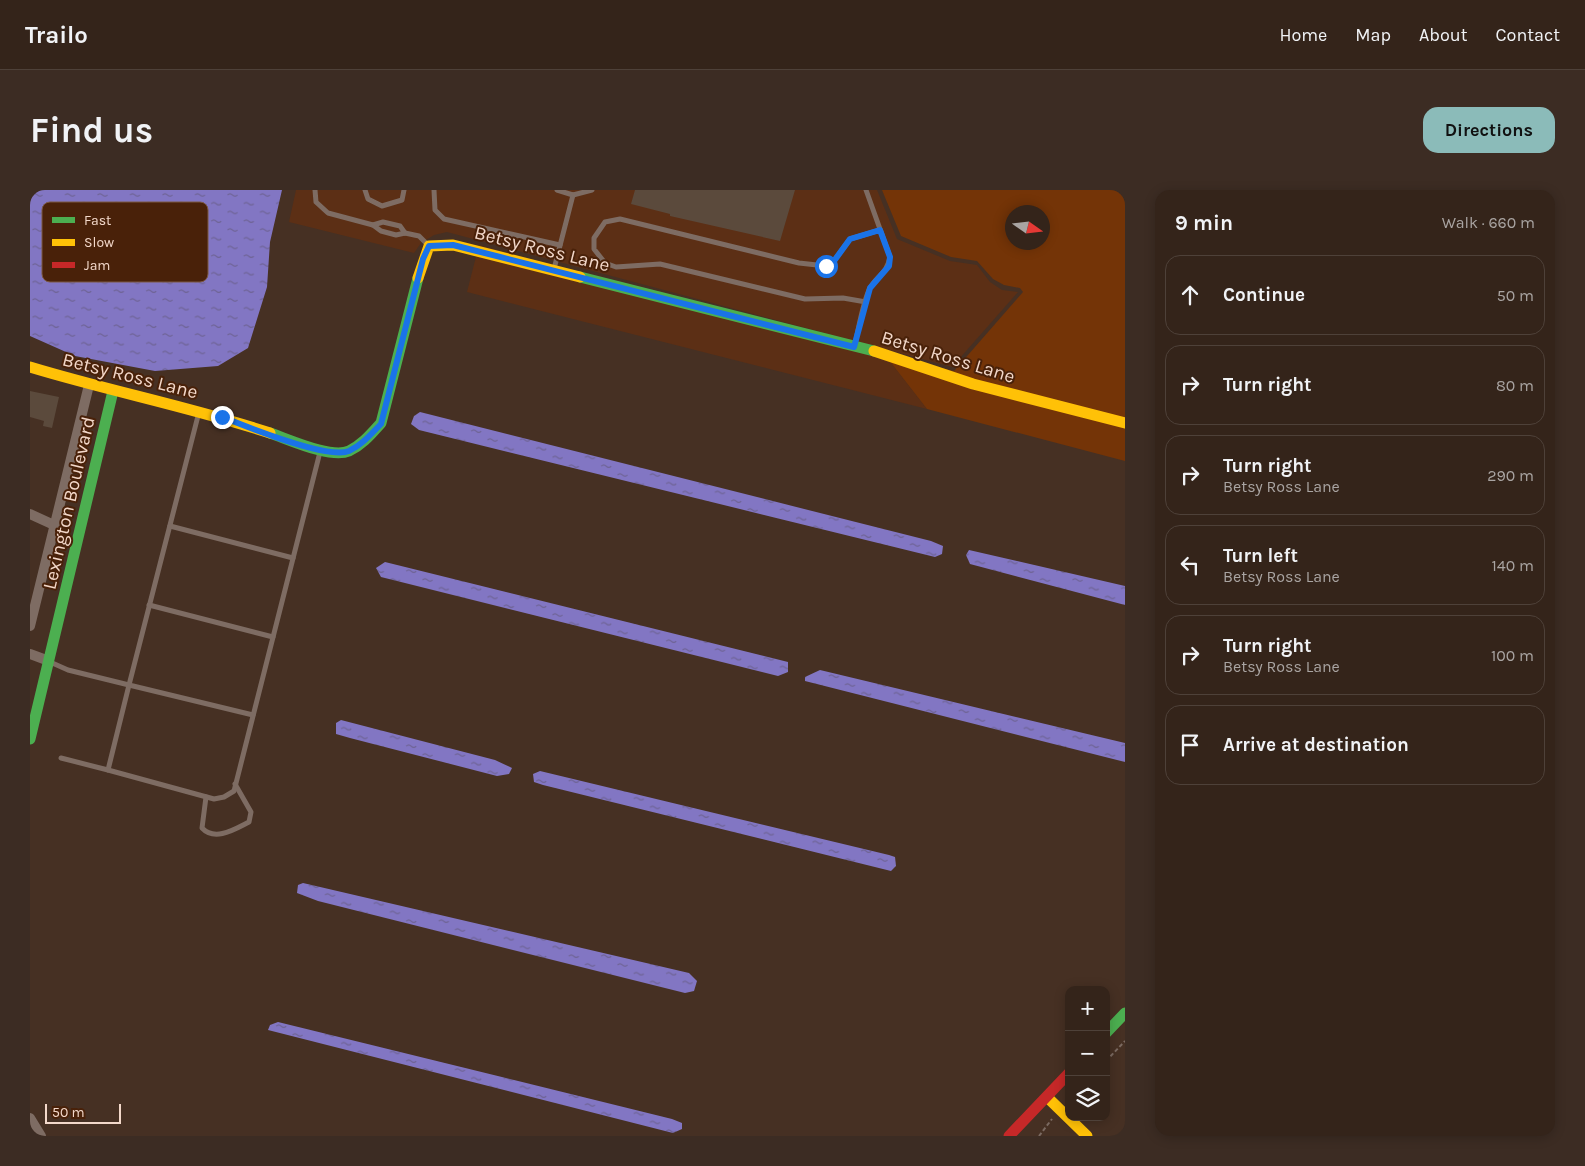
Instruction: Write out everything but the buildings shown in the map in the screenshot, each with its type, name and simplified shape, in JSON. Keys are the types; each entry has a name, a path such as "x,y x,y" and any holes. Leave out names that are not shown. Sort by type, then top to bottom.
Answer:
{"street":[{"name":"Betsy Ross Lane","path":"30,367 89,385 199,412 320,450 347,452 365,441 381,424 423,259 429,246 453,245 884,354 923,370 1125,423"},
{"name":"Lexington Boulevard","path":"30,626 89,385"},
{"name":"Lexington Boulevard","path":"30,739 113,391"},
{"path":"30,514 54,525"},
{"path":"30,654 49,662"},
{"path":"1108,1031 1125,1013"},
{"path":"1009,1136 1066,1076"},
{"path":"1046,1097 1087,1136"},
{"path":"30,1118 41,1136"}],"lane":[{"path":"315,190 316,202 328,213 373,225 381,231 396,235 405,233 419,236 429,246"},
{"path":"365,190 368,199 382,206 402,200 404,190"},
{"path":"434,190 435,210 444,219 560,245"},
{"path":"557,190 573,195 592,190"},
{"path":"854,347 870,288 889,266 890,257 866,190"},
{"path":"554,270 573,195"},
{"path":"866,302 844,298 805,299 660,264 616,267 605,263 598,257 594,249 594,238 605,222 620,219 800,262 826,266 834,261 850,239 880,230"},
{"path":"373,225 383,222 392,224 400,226 405,233"},
{"path":"108,770 199,412"},
{"path":"61,758 214,799 224,797 234,791 320,450"},
{"path":"170,526 293,558"},
{"path":"149,605 273,637"},
{"path":"49,662 68,670 253,715"},
{"path":"206,797 202,828 207,834 215,836 235,829 249,822 251,812 235,784"}],"path":[{"path":"1110,1057 1125,1041"}],"shaded area":[{"path":"296,190 877,190 897,239 950,261 977,265 990,282 1002,290 1018,292 952,367 447,232 434,235 421,243 414,253 289,222"},
{"path":"882,190 1125,190 1125,461 927,409 885,355 954,371 1023,292 1020,288 1004,285 993,279 977,261 951,257 901,236"},
{"path":"479,245 885,355 927,409 467,292"}],"water":[{"path":"30,190 282,190 270,242 267,287 248,348 218,366 155,371 75,356 30,336"},
{"path":"420,412 931,541 943,546 942,554 935,557 419,430 411,424 414,416"},
{"path":"969,550 1125,586 1125,605 970,564 966,555"},
{"path":"385,562 788,662 788,672 778,676 381,577 376,568"},
{"path":"820,670 1125,743 1125,762 805,681 805,677"},
{"path":"341,720 495,760 512,768 509,774 497,776 350,738 336,734 336,723"},
{"path":"540,771 889,855 895,857 896,866 891,871 543,785 534,782 533,774"},
{"path":"303,883 689,973 697,981 694,991 685,993 318,901 297,893 298,885"},
{"path":"278,1022 672,1119 682,1123 682,1129 673,1133 268,1030 270,1025"}],"traffic: fast":[{"path":"580,277 874,351"},
{"path":"270,433 321,450 341,453 354,449 370,435 381,423 418,278"},
{"path":"30,739 113,391"},
{"path":"1108,1031 1125,1013"}],"traffic: slow":[{"path":"418,278 429,246 453,245 580,277"},
{"path":"874,351 973,384 1125,423"},
{"path":"30,367 270,433"},
{"path":"1047,1097 1087,1136"}],"traffic: jam":[{"path":"1009,1136 1066,1076"}],"route":[{"path":"222,417 276,437 327,452 347,452 365,441 381,424 423,259 429,246 453,245 854,347 870,288 883,276 889,266 890,257 887,245 880,230 858,235 850,239 834,261 826,266"}]}
